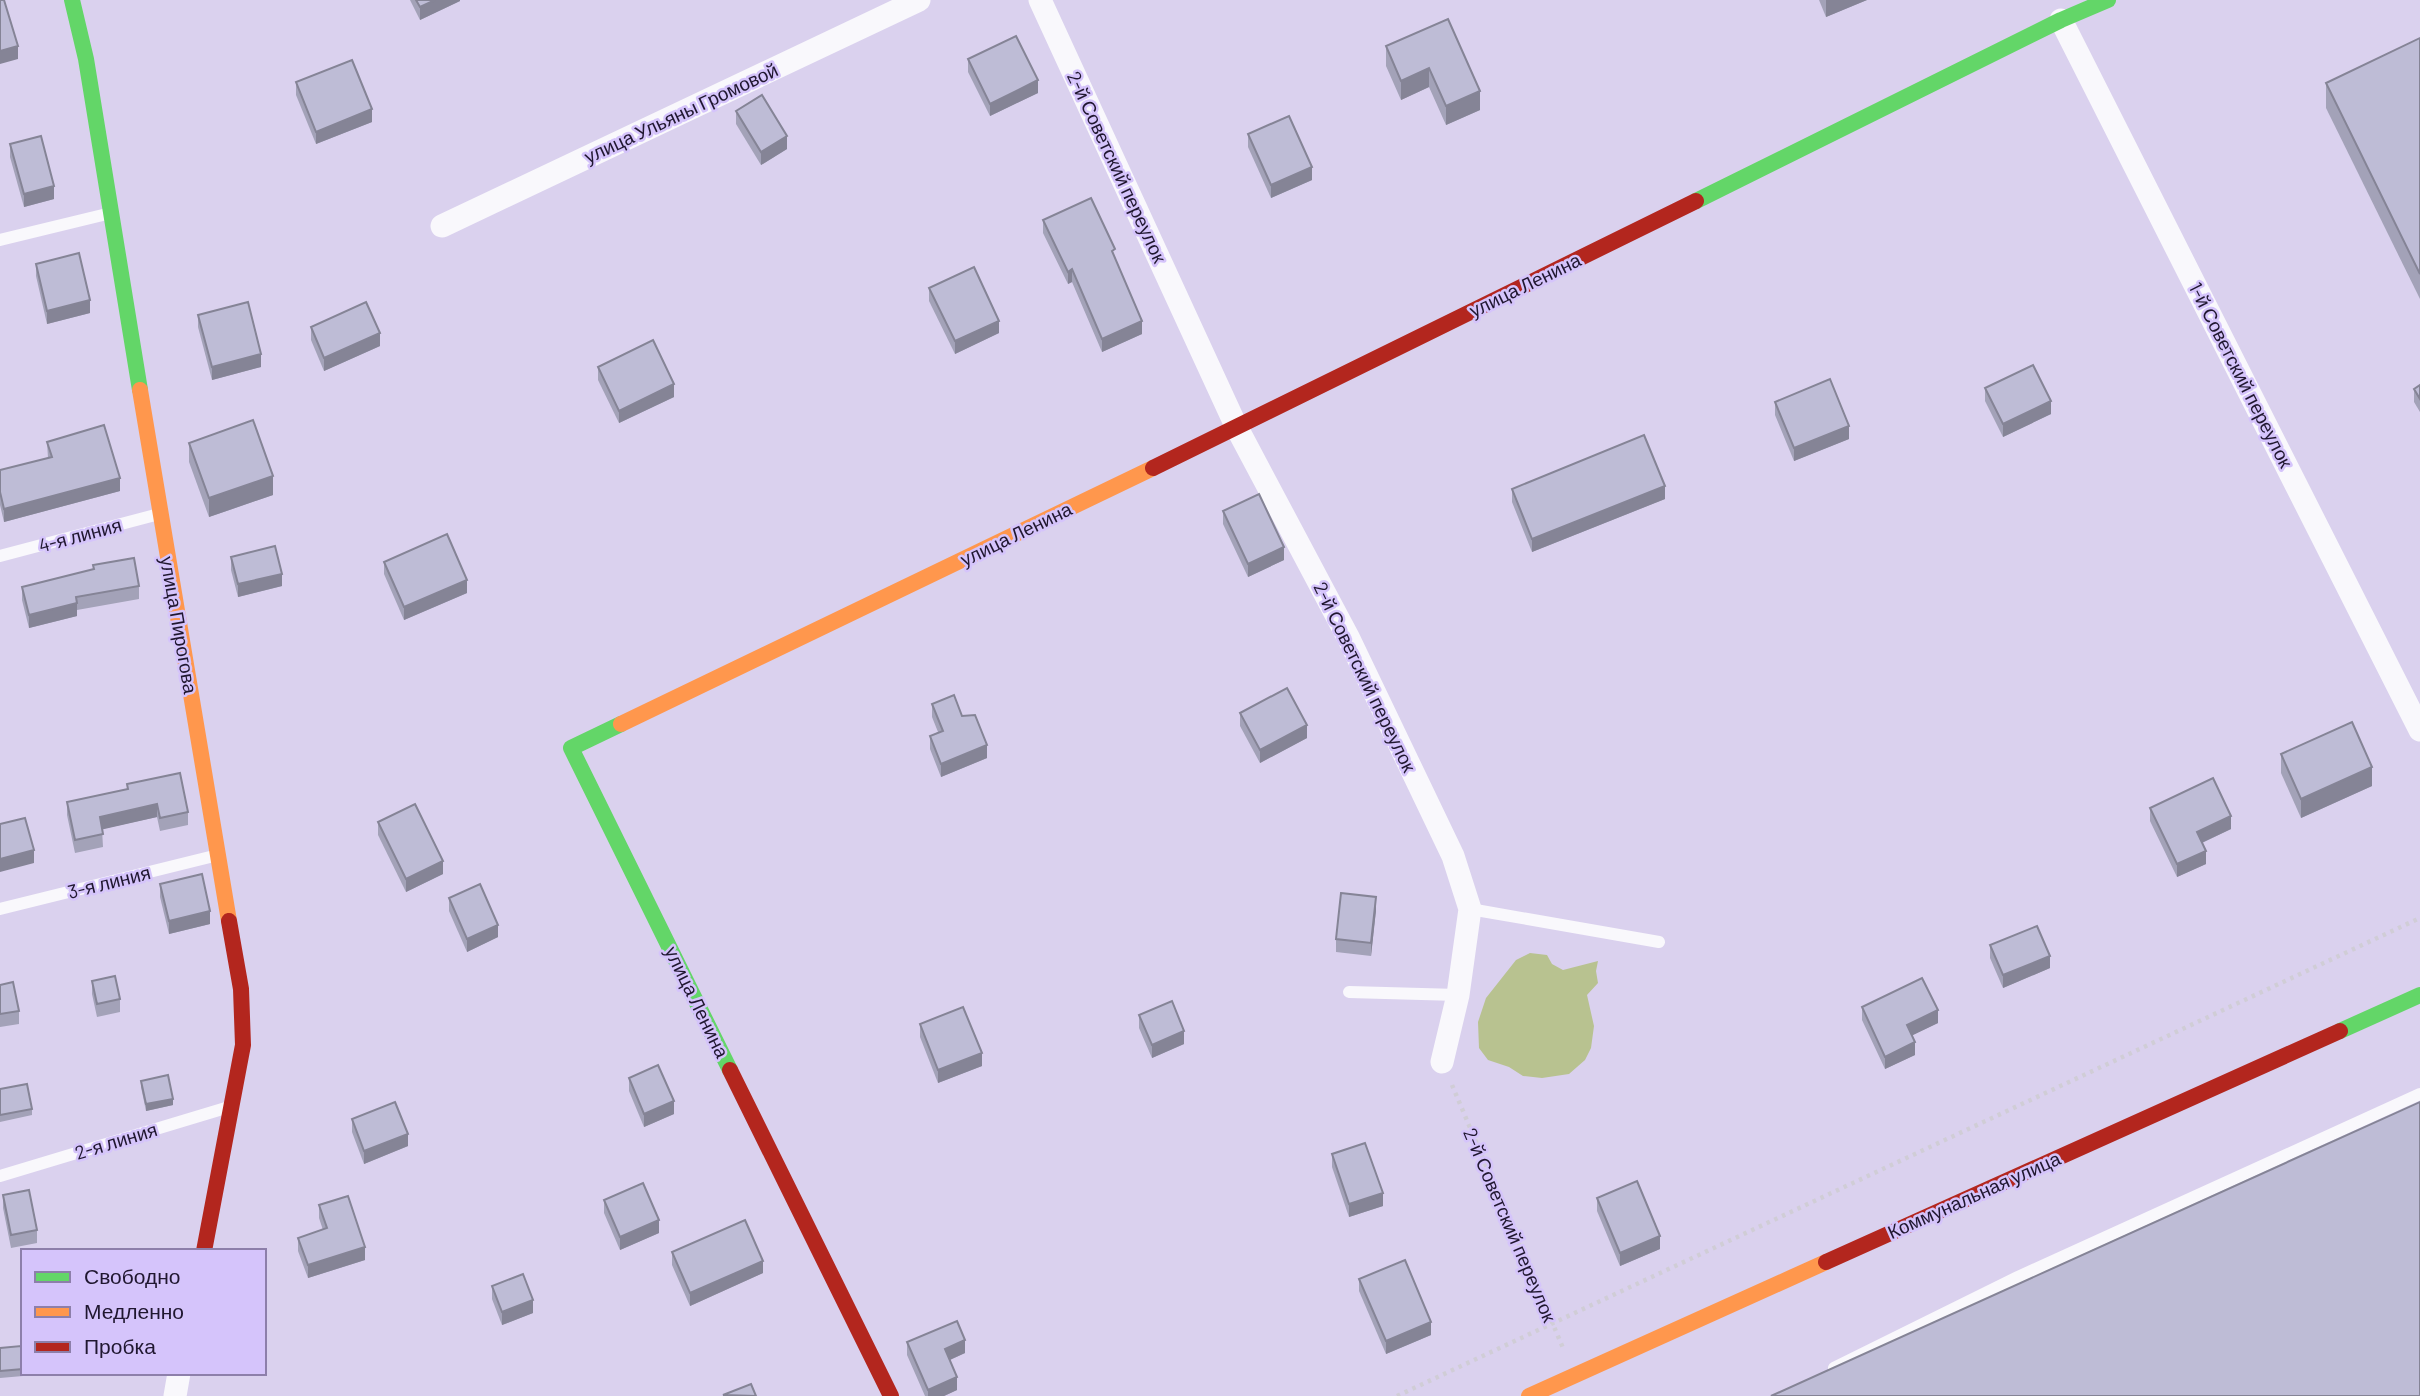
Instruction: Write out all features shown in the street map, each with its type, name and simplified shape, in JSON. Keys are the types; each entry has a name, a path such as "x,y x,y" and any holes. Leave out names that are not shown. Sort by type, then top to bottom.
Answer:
{"street":[{"name":"улица Пирогова","path":"72,0 86,59 241,989 243,1045 204,1249"},
{"name":"улица Ульяны Громовой","path":"442,226 919,0"},
{"name":"2-й Советский переулок","path":"1040,0 1237,428 1349,639 1453,856 1470,909 1458,995 1442,1062"},
{"name":"улица Ленина","path":"891,1396 571,748 1237,428 2062,20 2108,0"},
{"name":"1-й Советский переулок","path":"2062,20 2420,730"},
{"name":"Коммунальная улица","path":"1529,1396 2420,995"},
{"path":"175,1396 179,1375"}],"lane":[{"path":"0,240 111,213"},
{"name":"4-я линия","path":"0,556 160,513"},
{"name":"3-я линия","path":"0,909 219,855"},
{"path":"1470,909 1659,942"},
{"path":"1349,992 1458,995"},
{"path":"1826,1372 2018,1277 2420,1094"},
{"name":"2-я линия","path":"0,1176 232,1106"}],"path":[{"path":"1397,1396 2420,918"},
{"name":"2-й Советский переулок","path":"1442,1062 1552,1325 1576,1374"}],"shaded area":[{"path":"1530,953 1547,955 1552,964 1563,970 1598,961 1598,983 1587,995 1594,1026 1591,1048 1585,1060 1569,1074 1542,1078 1523,1076 1509,1067 1488,1060 1479,1048 1478,1022 1486,998 1516,960"}],"building":[{"path":"0,0 4,0 18,46 0,51"},
{"path":"416,0 435,0 420,7"},
{"path":"1448,19 1480,91 1446,106 1429,68 1401,81 1386,46"},
{"path":"1016,36 1038,80 990,104 968,59"},
{"path":"2420,38 2420,274 2326,83"},
{"path":"352,60 372,109 316,132 296,82"},
{"path":"762,95 787,136 761,152 736,111"},
{"path":"1289,116 1312,167 1271,185 1248,134"},
{"path":"41,136 54,186 24,194 10,144"},
{"path":"1091,198 1115,249 1112,251 1142,321 1102,339 1072,269 1068,272 1043,220"},
{"path":"79,253 90,300 47,311 36,264"},
{"path":"974,267 999,321 955,341 929,288"},
{"path":"248,302 261,354 212,367 198,315"},
{"path":"366,302 380,333 324,358 311,327"},
{"path":"653,340 674,384 619,411 598,367"},
{"path":"2033,365 2051,401 2003,424 1985,388"},
{"path":"1830,379 1849,426 1794,448 1775,402"},
{"path":"2420,385 2420,399 2414,389"},
{"path":"253,420 273,476 209,498 189,443"},
{"path":"104,425 120,478 4,509 0,492 0,470 52,457 47,442"},
{"path":"1644,435 1665,486 1532,539 1512,489"},
{"path":"1259,494 1284,547 1248,564 1223,511"},
{"path":"447,534 467,580 404,607 384,562"},
{"path":"275,546 282,574 238,584 231,557"},
{"path":"134,558 139,586 76,597 77,603 29,615 22,587 94,569 93,565"},
{"path":"1287,688 1307,725 1260,750 1240,713"},
{"path":"954,695 962,716 975,715 987,745 941,764 930,736 943,731 932,704"},
{"path":"2352,722 2372,767 2301,799 2281,754"},
{"path":"180,773 188,812 160,818 157,804 100,817 103,834 75,840 67,802 128,789 127,784"},
{"path":"2213,778 2231,816 2197,832 2206,851 2177,864 2150,808"},
{"path":"415,804 443,861 406,879 378,822"},
{"path":"25,818 34,850 0,859 0,824"},
{"path":"202,874 210,911 169,921 160,884"},
{"path":"480,884 498,925 467,939 449,898"},
{"path":"1341,893 1376,897 1371,943 1336,939"},
{"path":"2037,926 2050,956 2003,975 1990,945"},
{"path":"115,976 120,999 97,1004 92,981"},
{"path":"1922,978 1938,1010 1907,1025 1915,1042 1885,1057 1862,1007"},
{"path":"13,982 19,1011 0,1014 0,985"},
{"path":"1172,1001 1184,1031 1152,1045 1139,1015"},
{"path":"963,1007 982,1053 938,1070 920,1024"},
{"path":"658,1065 674,1101 644,1114 629,1078"},
{"path":"168,1075 173,1099 146,1104 141,1081"},
{"path":"27,1084 32,1109 0,1115 0,1089"},
{"path":"395,1102 408,1134 364,1151 352,1119"},
{"path":"2420,1102 2420,1396 1771,1396"},
{"path":"1365,1143 1383,1193 1349,1204 1332,1154"},
{"path":"1637,1181 1660,1236 1620,1253 1597,1198"},
{"path":"643,1183 659,1220 620,1237 604,1200"},
{"path":"29,1190 37,1230 11,1235 3,1195"},
{"path":"348,1196 365,1247 308,1265 298,1238 327,1228 319,1205"},
{"path":"745,1220 763,1261 690,1293 672,1252"},
{"path":"1405,1260 1431,1322 1386,1341 1359,1279"},
{"path":"523,1274 533,1300 502,1312 492,1286"},
{"path":"957,1321 965,1340 945,1349 957,1377 928,1390 907,1342"},
{"path":"21,1346 21,1369 0,1371 0,1348"},
{"path":"751,1384 756,1396 723,1395"}],"traffic: fast":[{"path":"72,0 86,59 140,390"},
{"path":"1696,201 2061,20 2108,0"},
{"path":"621,724 571,748 730,1070"},
{"path":"2340,1031 2420,995"}],"traffic: slow":[{"path":"140,390 229,921"},
{"path":"621,724 1153,468"},
{"path":"1529,1396 1826,1262"}],"traffic: jam":[{"path":"1153,468 1696,201"},
{"path":"204,1249 243,1045 241,989 229,921"},
{"path":"1826,1262 2340,1031"},
{"path":"730,1070 891,1396"}]}
